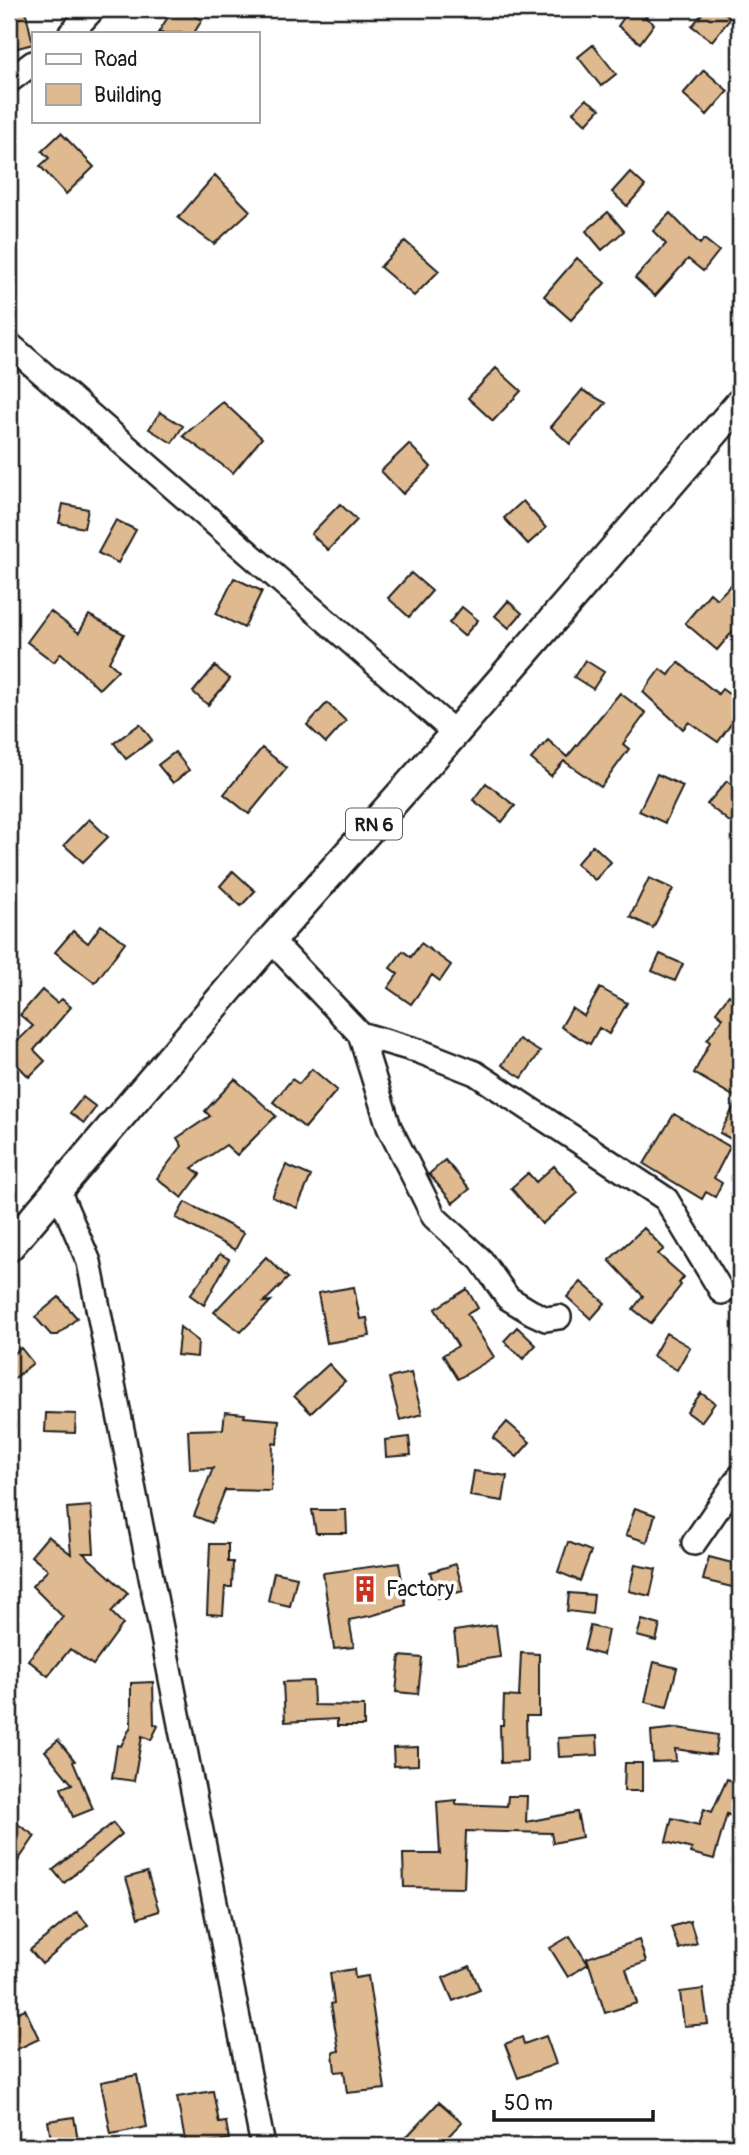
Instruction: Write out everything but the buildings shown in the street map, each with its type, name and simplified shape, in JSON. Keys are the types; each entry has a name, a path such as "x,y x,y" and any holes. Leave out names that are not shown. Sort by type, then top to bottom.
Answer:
{"main road":[{"name":"RN 6","path":"9,1247 271,940 455,733 740,402"}],"street":[{"path":"72,32 93,9"},
{"path":"9,82 32,64"},
{"path":"9,344 455,733"},
{"path":"271,940 360,1034 389,1127 433,1217 481,1260 508,1298 546,1319 559,1317"},
{"path":"360,1034 419,1051 475,1073 666,1199 722,1292"},
{"path":"58,1190 89,1262 263,2146"},
{"path":"694,1544 740,1476"}],"place":[{"name":"Factory","path":"365,1589"}]}
